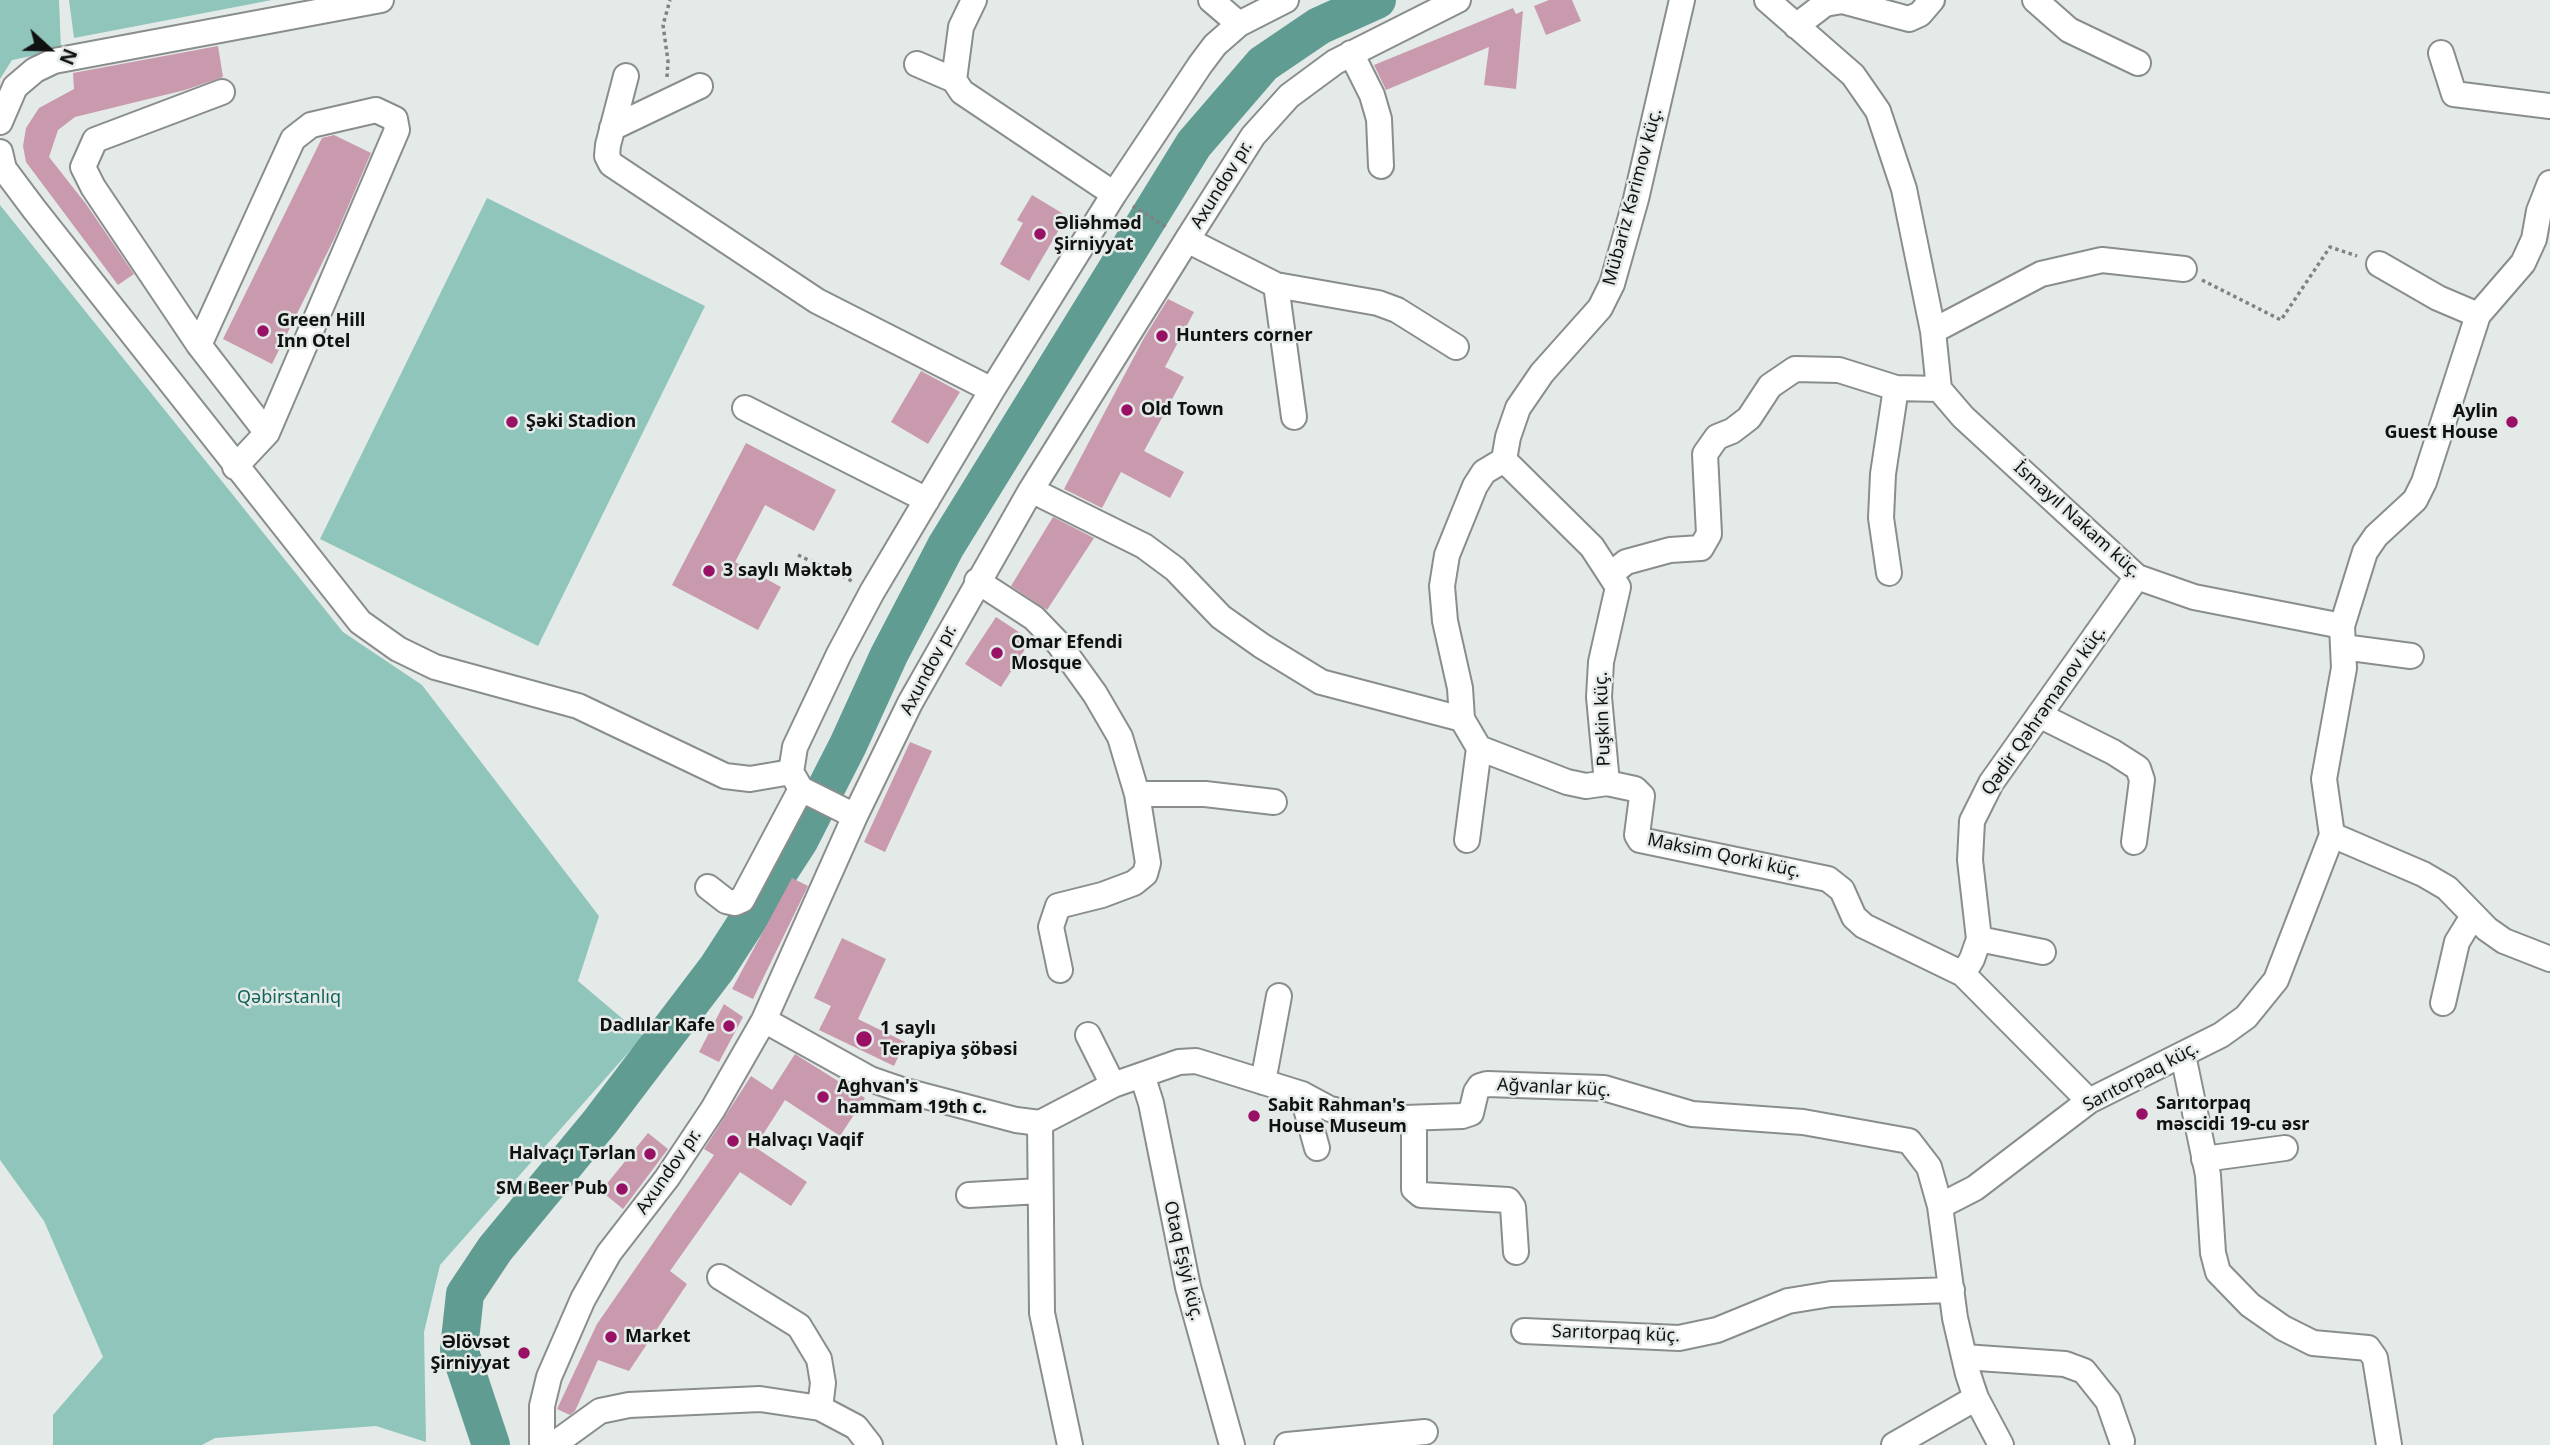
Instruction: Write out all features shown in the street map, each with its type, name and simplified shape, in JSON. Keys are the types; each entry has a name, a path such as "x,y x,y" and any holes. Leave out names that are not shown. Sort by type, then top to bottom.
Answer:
{"street":[{"path":"0,122 15,86 35,70 54,61 381,0"},
{"path":"954,80 961,27 974,0"},
{"path":"1211,0 1239,24"},
{"path":"708,887 726,901 742,901 796,780 795,747 872,592 992,390 1121,198 1200,65 1215,45 1239,24 1286,0"},
{"name":"Axundov pr.","path":"542,1445 542,1406 549,1377 583,1299 609,1253 667,1178 713,1110 764,1020 846,811 910,703 977,581 1180,236 1253,136 1311,77 1351,53 1458,0"},
{"name":"Mübariz Kərimov küç.","path":"1504,460 1507,437 1518,408 1542,373 1600,308 1612,284 1636,199 1682,0"},
{"path":"1611,574 1626,562 1670,550 1701,548 1709,534 1705,454 1717,437 1749,418 1770,386 1795,369 1839,370 1896,388 1939,389 1933,331 1904,189 1878,111 1853,75 1767,0"},
{"path":"1796,26 1825,4 1842,1 1909,19 1920,14 1932,0"},
{"path":"2035,0 2069,30 2138,63"},
{"path":"1351,53 1373,95 1380,119 1381,166"},
{"path":"2441,54 2454,94 2550,106"},
{"path":"917,64 954,80 962,92 1121,198"},
{"path":"626,76 607,156 611,164 817,301 992,390"},
{"path":"612,128 700,86"},
{"path":"222,92 95,140 83,167 93,187 199,345 267,433"},
{"path":"199,345 293,139 311,125 376,110 395,119 397,130 267,433 235,467"},
{"path":"0,152 4,169 11,179 235,467 360,622 398,649 435,667 579,706 724,776 796,780 846,811"},
{"path":"2550,183 2539,212 2534,239 2523,263 2477,315 2424,482 2415,500 2376,537 2365,552 2343,636 2344,668 2340,703 2327,749 2324,779 2332,835 2423,874 2447,888 2504,941 2550,959"},
{"path":"1180,236 1276,285 1378,303 1397,310 1456,347"},
{"path":"1933,331 2041,274 2102,260 2184,269"},
{"path":"2379,264 2438,298 2477,315"},
{"path":"1276,285 1294,417"},
{"path":"1889,573 1881,518 1896,388"},
{"name":"İsmayıl Nakam küç.","path":"1939,389 1962,417 2137,577 2194,597 2411,656"},
{"path":"745,408 927,500"},
{"path":"1467,840 1479,748 1462,719 1460,688 1445,621 1442,586 1447,555 1475,486 1484,472 1504,460"},
{"name":"Puşkin küç.","path":"1504,460 1592,547 1618,587 1601,662 1599,697 1606,783"},
{"path":"1031,490 1144,546 1175,569 1221,617 1321,682 1462,719"},
{"name":"Qədir Qəhrəmanov küç.","path":"1979,939 1970,860 1972,821 1991,783 2137,577"},
{"path":"977,581 1034,618 1059,644 1095,694 1120,737 1137,794 1149,863 1145,874 1134,883 1102,895 1058,906 1051,927 1060,970"},
{"path":"2039,715 2113,752 2138,768 2142,780 2134,842"},
{"name":"Maksim Qorki küç.","path":"1479,748 1567,782 1586,786 1606,783 1635,789 1642,796 1637,835 1640,840 1828,878 1842,890 1854,917 1864,926 1963,974 2089,1101"},
{"path":"1137,794 1205,794 1274,802"},
{"name":"Sarıtorpaq küç.","path":"1940,1206 1975,1188 2089,1101 2183,1055 2246,1017 2276,980 2332,835"},
{"path":"2443,1003 2457,942 2473,915"},
{"path":"1963,974 1979,939 2043,952"},
{"path":"1263,1082 1279,996"},
{"path":"764,1020 870,1079 1016,1120 1040,1123 1042,1313 1070,1445"},
{"path":"1088,1035 1113,1085"},
{"path":"2183,1055 2204,1159 2213,1253 2218,1272 2250,1305 2283,1328 2314,1343 2368,1348 2375,1358 2389,1445"},
{"name":"Ağvanlar küç.","path":"1040,1123 1113,1085 1179,1062 1196,1061 1302,1094 1330,1109 1354,1115 1414,1118 1471,1113 1476,1092 1480,1086 1487,1084 1578,1087 1629,1094 1692,1114 1804,1122 1894,1136 1909,1141 1920,1151 1930,1167 1940,1206"},
{"name":"Otaq Eşiyi küç.","path":"1142,1075 1151,1103 1188,1287 1224,1443"},
{"path":"1302,1094 1317,1147"},
{"path":"1414,1118 1414,1189 1421,1195 1508,1200 1513,1207 1516,1252"},
{"path":"2204,1159 2285,1148"},
{"path":"969,1195 1040,1191"},
{"path":"1940,1206 1964,1357 1976,1398 2001,1445"},
{"path":"720,1277 799,1326 818,1359 823,1383 820,1408"},
{"name":"Sarıtorpaq küç.","path":"1524,1331 1679,1338 1717,1329 1788,1301 1831,1294 1952,1290"},
{"path":"1964,1357 2065,1364 2084,1371 2108,1401 2122,1441"},
{"path":"1894,1445 1976,1398"},
{"path":"553,1445 600,1410 629,1405 760,1399 820,1408 856,1427 870,1445"},
{"path":"1287,1445 1425,1432"}],"path":[{"path":"664,103 668,61 663,25 670,0"},
{"path":"1121,198 1180,236"},
{"path":"2184,269 2281,320 2330,247 2379,264"},
{"path":"798,555 872,592"}],"green space":[{"path":"0,0 59,0 61,50 12,60 0,79"},
{"path":"69,0 272,0 74,38"},
{"name":"Şəki Stadion","path":"487,198 705,306 538,646 320,539"},
{"name":"Qəbirstanlıq","path":"0,205 343,632 422,685 599,916 578,981 643,1036 440,1265 424,1332 426,1442 376,1426 215,1438 202,1445 53,1445 53,1415 103,1357 44,1221 0,1160"}],"building":[{"path":"1549,0 1572,0 1581,21 1546,35 1534,6"},
{"path":"1513,8 1516,14 1523,11 1516,89 1484,85 1489,47 1386,90 1374,65"},
{"path":"218,46 223,77 185,90 75,117 58,130 49,157 86,204 134,274 118,285 26,162 23,146 26,128 39,108 74,89 73,73"},
{"path":"334,135 371,153 335,237 272,364 223,339 322,138"},
{"path":"1032,195 1067,216 1029,281 1000,264 1023,223 1017,220"},
{"path":"1168,299 1194,312 1165,367 1184,377 1144,451 1184,472 1170,498 1121,472 1102,508 1064,489 1144,338"},
{"path":"921,371 960,392 928,444 891,422"},
{"path":"746,443 836,490 814,531 765,505 735,562 781,587 758,630 672,585"},
{"path":"1053,517 1094,538 1047,610 1011,586"},
{"path":"996,617 1031,640 1001,687 965,664"},
{"path":"910,742 932,751 885,852 864,842"},
{"path":"792,878 808,886 753,999 732,989"},
{"path":"842,938 886,959 858,1019 905,1042 894,1066 819,1030 831,1006 814,998"},
{"path":"724,1004 743,1017 719,1062 699,1052"},
{"path":"795,1054 865,1098 840,1136 785,1100 755,1147 807,1182 791,1206 740,1172 670,1271 687,1284 629,1371 598,1360 575,1411 570,1415 557,1409 597,1324 714,1155 704,1149 751,1076 772,1090"},
{"path":"648,1133 668,1149 623,1209 601,1191"}],"waterway":[{"path":"491,1445 459,1349 465,1294 495,1249 600,1122 717,968 799,841 848,745 889,655 946,546 1194,144 1263,64 1319,26 1377,0"}],"place":[{"name":"Əliəhməd Şirniyyat","path":"1040,234"},
{"name":"Green Hill Inn Otel","path":"263,331"},
{"name":"Hunters corner","path":"1162,336"},
{"name":"Old Town","path":"1127,410"},
{"name":"Şəki Stadion","path":"512,422"},
{"name":"Aylin Guest House","path":"2512,422"},
{"name":"3 saylı Məktəb","path":"709,571"},
{"name":"Omar Efendi Mosque","path":"997,653"},
{"name":"Dadlılar Kafe","path":"729,1026"},
{"name":"1 saylı Terapiya şöbəsi","path":"864,1039"},
{"name":"Aghvan's hammam 19th c.","path":"823,1097"},
{"name":"Sarıtorpaq məscidi 19-cu əsr","path":"2142,1114"},
{"name":"Sabit Rahman's House Museum","path":"1254,1116"},
{"name":"Halvaçı Vaqif","path":"733,1141"},
{"name":"Halvaçı Tərlan","path":"650,1154"},
{"name":"SM Beer Pub","path":"622,1189"},
{"name":"Market","path":"611,1337"},
{"name":"Əlövsət Şirniyyat","path":"524,1353"}]}
